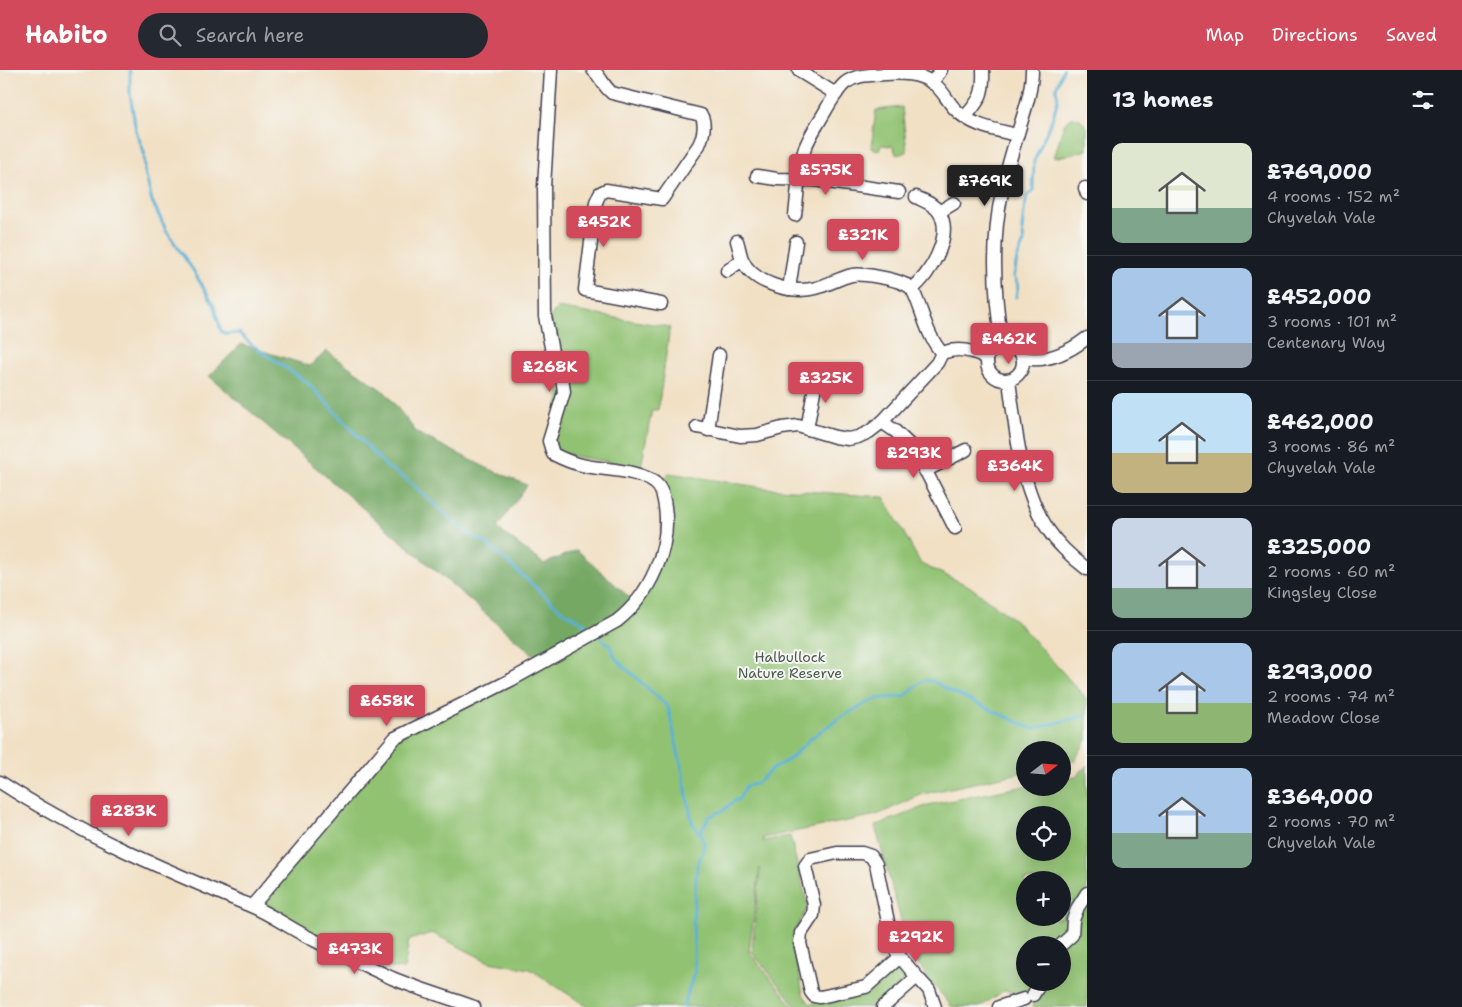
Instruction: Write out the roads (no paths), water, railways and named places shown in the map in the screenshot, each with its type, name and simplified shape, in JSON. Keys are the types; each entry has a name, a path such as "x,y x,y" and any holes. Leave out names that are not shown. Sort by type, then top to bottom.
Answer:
{"street":[{"path":"252,906 395,738 510,680 598,632 624,615 645,590 663,551 666,514 664,497 657,484 644,476 577,464 553,454 549,441 564,392 561,369 552,352 544,316 544,187 551,70"},
{"path":"593,70 600,76 605,88 612,93 701,115 704,120 703,137 699,146 662,199 606,190 600,193 596,202 585,290 661,304"},
{"path":"932,83 941,70"},
{"path":"965,117 980,100 983,86 983,70"},
{"path":"1002,344 995,286 994,238 1002,192 1028,102 1032,70"},
{"path":"798,71 836,94"},
{"path":"795,215 805,149 814,129 836,94 845,84 865,72 900,73 916,76 932,83 944,94 954,109 965,117 983,126 1017,135"},
{"path":"757,176 777,179 799,179 895,191 896,178"},
{"path":"912,288 920,283 929,270 940,250 943,236 943,222 939,212 930,204 916,197"},
{"path":"939,212 954,203"},
{"path":"737,241 742,260 750,270 763,281 775,286 801,290 816,288 860,274 889,278 903,283 912,288 922,317 942,353"},
{"path":"789,289 796,242"},
{"path":"727,271 742,260"},
{"path":"1023,358 1031,360 1059,355 1087,338"},
{"path":"1002,344 1017,348 1024,363 1020,373 1009,381 1000,380 991,374 988,369 988,358 992,349 1002,344"},
{"path":"719,355 702,429 740,436 757,435 798,426 848,439 869,432 882,422 937,363 942,353 964,349 988,358"},
{"path":"807,429 817,375"},
{"path":"1009,381 1017,436 1032,502 1047,528 1063,549 1087,569"},
{"path":"882,422 895,431 915,450 955,528"},
{"path":"925,471 966,450"},
{"path":"0,782 33,804 75,826 122,849 252,906 312,940 392,978 474,1007"},
{"path":"900,957 866,987 820,997 814,996 811,992 800,943 801,933 813,914 814,905 805,866 810,860 837,853 862,853 871,856 876,864 893,946 900,957 929,990 935,1007"},
{"path":"1070,936 1078,907 1087,893"},
{"path":"883,1007 917,977"},
{"path":"999,1007 1029,997 1034,991"}],"waterway":[{"path":"130,70 130,94 136,131 144,152 145,172 152,201 167,232 193,270 214,306 221,331 226,334 239,333 252,345 308,383 386,466 407,480 467,533 486,543 561,610 584,623 592,630"},
{"path":"1016,297 1018,285 1014,276 1017,259 1024,242 1022,229 1024,211 1027,196 1033,190 1034,161 1053,117 1058,99 1056,88 1063,70"},
{"path":"599,636 610,646 616,659 668,707 692,823 700,833 704,843 697,866 693,921 695,971 683,1007"},
{"path":"700,833 709,817 724,810 739,799 746,786 756,784 771,770 791,758 811,738 841,717 877,699 905,696 926,680 933,681 946,689 1033,729 1087,715"}],"park label":[{"name":"Halbullock Nature Reserve","path":"790,666"}]}
